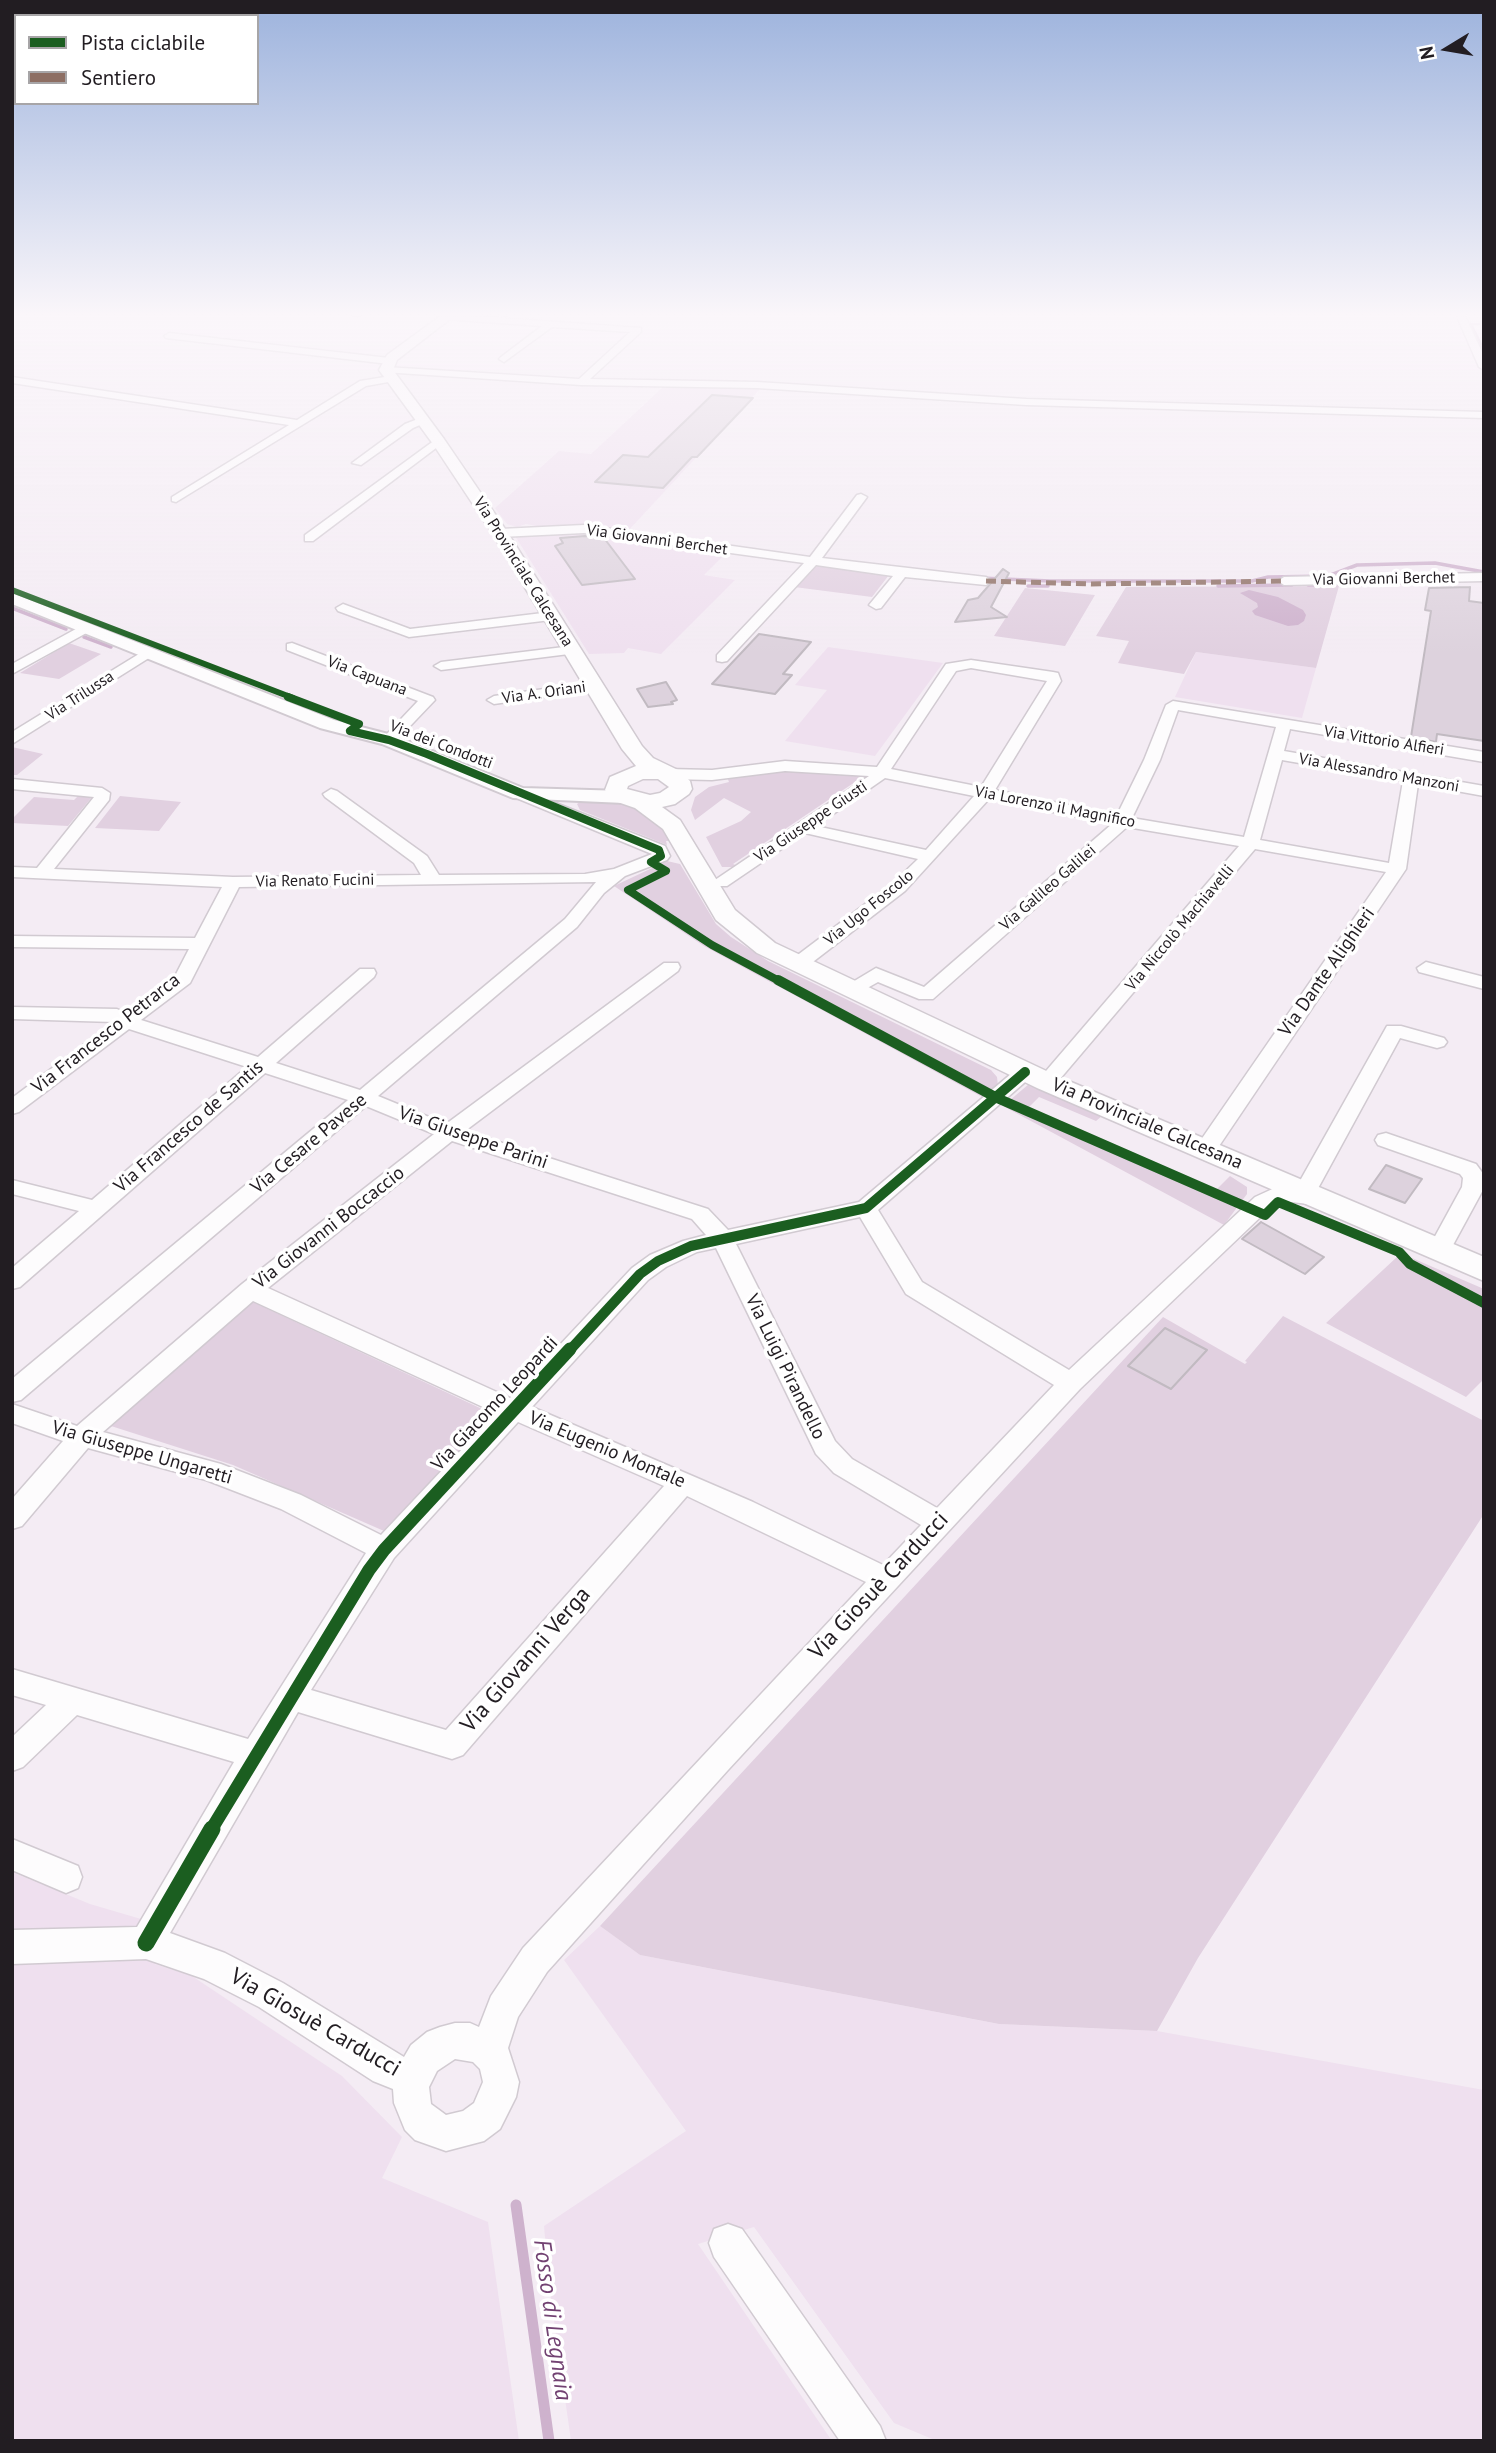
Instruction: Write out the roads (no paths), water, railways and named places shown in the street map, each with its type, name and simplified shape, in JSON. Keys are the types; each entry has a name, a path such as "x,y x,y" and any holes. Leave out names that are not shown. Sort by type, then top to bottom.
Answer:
{"main road":[{"name":"Via Provinciale Calcesana","path":"428,426 500,533 633,749 645,763 672,782"},
{"path":"633,749 636,766 628,789 659,801 672,782"},
{"path":"672,782 672,825"},
{"name":"Via Provinciale Calcesana","path":"628,789 672,825 725,915 755,941 1036,1077 1484,1270"}],"street":[{"path":"176,499 293,426"},
{"path":"356,463 408,426"},
{"path":"309,538 439,442"},
{"path":"722,658 813,561 861,497"},
{"name":"Via Giovanni Berchet","path":"500,533 584,529 986,582"},
{"path":"876,605 902,573"},
{"name":"Via Giovanni Berchet","path":"1284,582 1484,577"},
{"name":"Via dei Condotti","path":"12,598 327,724 389,740 520,794 564,804 659,850 661,856 651,862 618,873"},
{"path":"343,608 409,633 551,616"},
{"path":"12,670 85,628"},
{"name":"Via Capuana","path":"292,647 428,700 389,740"},
{"path":"441,666 572,650"},
{"name":"Via Trilussa","path":"12,739 146,653"},
{"name":"Via Giuseppe Giusti","path":"722,882 877,778 954,665 971,664 1053,676"},
{"name":"Via Ugo Foscolo","path":"798,964 899,887 985,793 1054,681 1053,676"},
{"name":"Via A. Oriani","path":"494,699 594,686"},
{"name":"Via Galileo Galilei","path":"853,990 876,974 926,995 1123,821 1152,760 1173,705 1284,724"},
{"path":"1275,754 1284,724"},
{"name":"Via Vittorio Alfieri","path":"1284,724 1484,757"},
{"name":"Via Alessandro Manzoni","path":"1275,754 1484,791"},
{"name":"Via Niccolò Machiavelli","path":"1036,1077 1251,843 1275,754"},
{"name":"Via Lorenzo il Magnifico","path":"672,782 786,766 881,772 1123,821 1397,869"},
{"name":"Via Dante Alighieri","path":"1205,1150 1397,869 1411,778"},
{"path":"12,783 102,793 103,797 41,874"},
{"name":"Via dei Condotti","path":"564,804 628,789"},
{"path":"331,794 421,860 433,880"},
{"path":"803,828 929,856"},
{"name":"Via Renato Fucini","path":"12,872 233,881 433,880 591,884"},
{"name":"Via Cesare Pavese","path":"12,1393 571,923 591,884 618,873"},
{"name":"Via Francesco Petrarca","path":"12,1108 183,979 233,881"},
{"path":"12,941 200,944"},
{"name":"Via Giovanni Boccaccio","path":"12,1518 83,1436 250,1290 449,1133 671,967"},
{"path":"1426,968 1484,983"},
{"name":"Via Francesco de Santis","path":"12,1281 367,973"},
{"name":"Via Giuseppe Parini","path":"12,1013 117,1015 125,1021 364,1098 449,1133 700,1214 722,1238"},
{"path":"1316,1197 1394,1030 1437,1042"},
{"name":"Via Giacomo Leopardi","path":"146,1943 255,1755 369,1570 384,1550 639,1274 671,1254 722,1238 866,1208 1036,1077"},
{"path":"1386,1140 1468,1169 1474,1177 1474,1187 1439,1251"},
{"path":"12,1187 96,1208"},
{"name":"Via Giosuè Carducci","path":"489,2052 503,2008 535,1960 886,1579 1071,1383 1270,1197 1288,1193 1316,1197"},
{"path":"866,1208 914,1288 1071,1383"},
{"name":"Via Luigi Pirandello","path":"722,1238 825,1447 843,1466 939,1522"},
{"name":"Via Eugenio Montale","path":"250,1290 514,1410 683,1482 886,1579"},
{"name":"Via Giuseppe Ungaretti","path":"12,1413 83,1436 212,1471 291,1502 384,1550"},
{"name":"Via Giovanni Verga","path":"292,1697 452,1745 683,1482"},
{"path":"12,1682 255,1755"},
{"path":"12,1757 73,1699"},
{"path":"12,1854 66,1877"},
{"name":"Via Giosuè Carducci","path":"12,1947 146,1943 213,1965 271,1995 386,2068 412,2079"},
{"name":"Via Giosuè Carducci","path":"470,2041 489,2052 500,2072 498,2097 487,2116 461,2132 441,2133 421,2121 412,2103 412,2079 424,2058 444,2044 470,2041"},
{"path":"728,2244 865,2441"}],"waterway":[{"path":"981,578 1050,581 1252,581 1268,577 1328,576 1357,565 1435,563 1484,572"},
{"path":"1346,585 1404,583"},
{"path":"1218,586 1292,585"},
{"path":"1308,585 1336,585"},
{"path":"1028,586 1048,586"},
{"path":"12,608 66,629"},
{"path":"84,637 111,647"},
{"name":"Fosso di Legnaia","path":"516,2205 549,2441"}]}
